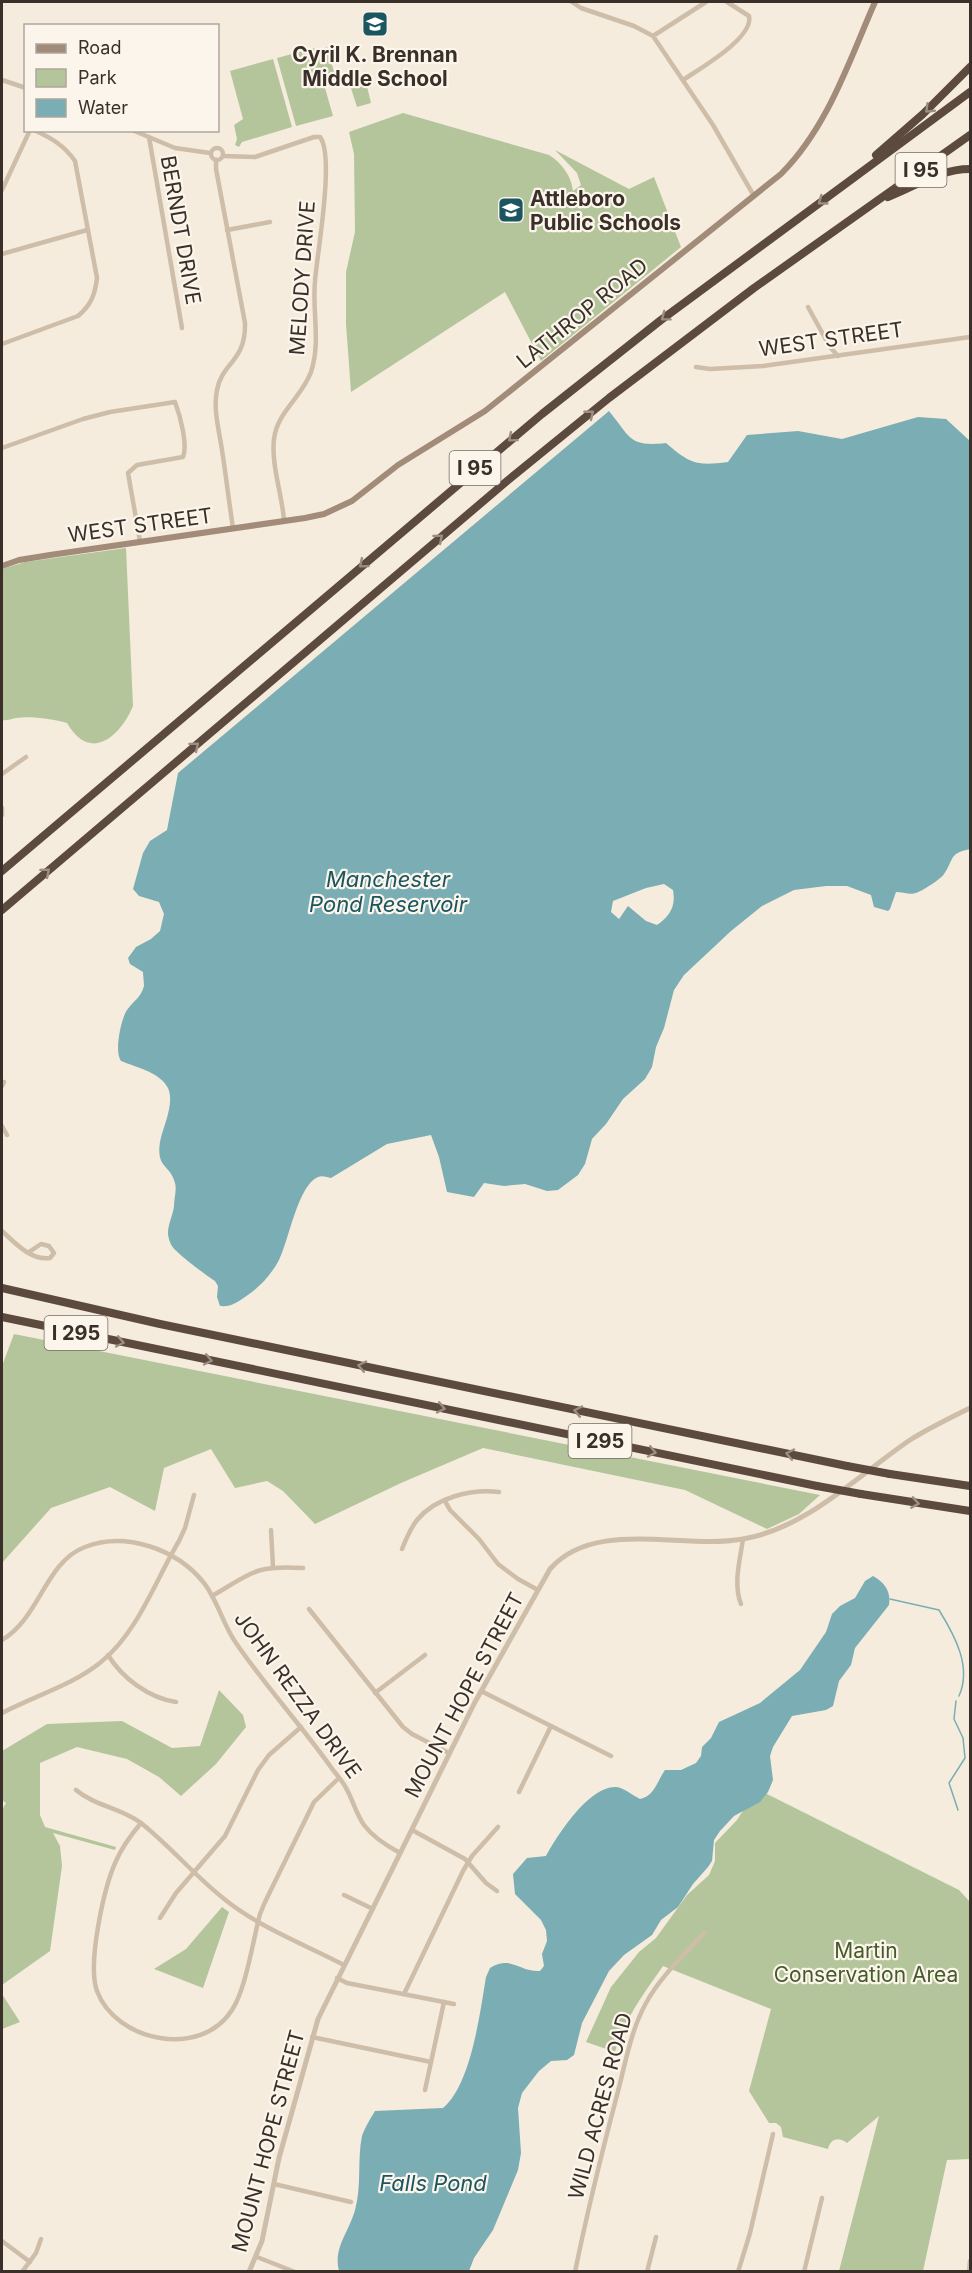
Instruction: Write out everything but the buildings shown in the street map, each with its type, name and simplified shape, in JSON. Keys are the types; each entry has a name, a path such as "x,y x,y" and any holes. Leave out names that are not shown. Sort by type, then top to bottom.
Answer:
{"highway":[{"path":"854,178 970,67"},
{"name":"I 95","path":"2,871 535,419 661,320 970,92"},
{"name":"I 95","path":"2,910 507,481 672,349 970,135"},
{"path":"872,205 936,175 970,169"},
{"path":"2,1288 160,1324"},
{"path":"2,1293 160,1324"},
{"name":"I 295","path":"2,1317 818,1486 970,1511"},
{"name":"I 295","path":"160,1324 847,1466 970,1486"}],"main road":[{"name":"LATHROP ROAD","path":"284,520 324,514 340,507 398,465 474,419 754,196 796,159 817,130 875,2"},
{"name":"WEST STREET","path":"2,566 18,560 284,520"}],"street":[{"path":"572,2 581,8 634,26 652,36 730,152 754,196"},
{"path":"652,36 706,2"},
{"path":"683,80 726,50 747,30 750,22 749,16 727,2"},
{"path":"2,80 24,87"},
{"path":"2,190 31,132"},
{"path":"2,344 78,316 92,300 97,278 75,161 68,150 36,132"},
{"path":"137,132 175,148 210,153 216,148 222,151 223,156 216,160"},
{"name":"BERNDT DRIVE","path":"149,137 182,328"},
{"name":"MELODY DRIVE","path":"223,156 255,157 318,137 323,141 325,179 321,240 315,283 316,354 306,384 276,428 274,458 284,520"},
{"path":"210,153 211,158 216,160"},
{"path":"216,160 245,323 243,348 222,377 216,397 217,422 233,528"},
{"path":"227,230 270,222"},
{"path":"2,254 87,230"},
{"path":"808,307 830,347 838,356"},
{"name":"WEST STREET","path":"696,367 730,369 970,337"},
{"path":"2,448 83,419 110,412 175,402 179,412 185,454 183,457 137,465 128,473 140,542"},
{"path":"2,774 26,757"},
{"path":"2,808 2,814"},
{"path":"2,1126 7,1135"},
{"path":"2,1231 29,1252 46,1259 54,1253 49,1246 41,1244 29,1252"},
{"name":"MOUNT HOPE STREET","path":"249,2271 257,2257 279,2158 318,2019 481,1691 538,1590 558,1560 579,1548 599,1542 719,1542 764,1535 810,1512 916,1437 970,1408"},
{"path":"402,1549 422,1514 445,1501 469,1492 482,1490 500,1492"},
{"path":"2,1713 84,1673 108,1655 133,1623 170,1556 185,1528 194,1495"},
{"path":"445,1501 450,1510 479,1539 498,1564 538,1590"},
{"path":"271,1530 273,1567"},
{"path":"741,1604 737,1585 743,1539"},
{"name":"JOHN REZZA DRIVE","path":"2,1640 16,1629 33,1610 58,1566 83,1547 113,1540 129,1541 170,1556 191,1569 205,1584 236,1643 339,1778 364,1826 386,1845 400,1853"},
{"path":"212,1596 253,1572 273,1567 303,1568"},
{"path":"309,1609 403,1727 449,1753"},
{"path":"108,1655 123,1674 139,1686 156,1697 176,1702"},
{"path":"375,1693 425,1655"},
{"path":"481,1691 611,1756"},
{"path":"519,1792 551,1726"},
{"path":"160,1918 176,1893 225,1836 258,1770 269,1755 301,1727"},
{"path":"141,1823 123,1847 111,1873 98,1933 94,1974 96,1989 104,2005 116,2018 135,2030 165,2038 198,2037 213,2029 233,2009 258,1921 314,1802 339,1778"},
{"path":"76,1790 141,1823 223,1899 258,1921 344,1965"},
{"path":"404,1994 468,1862 498,1827"},
{"path":"412,1830 452,1850 468,1862 486,1883 497,1891"},
{"path":"344,1895 373,1909"},
{"name":"WILD ACRES ROAD","path":"575,2271 626,2055 637,2023 646,2002 673,1966 704,1933"},
{"path":"337,1978 347,1983 454,2004"},
{"path":"425,2090 444,2002"},
{"path":"312,2037 431,2062"},
{"path":"738,2271 750,2234 772,2134"},
{"path":"274,2184 351,2202"},
{"path":"804,2271 822,2198"},
{"path":"647,2271 657,2237"},
{"path":"22,2271 30,2262 41,2239"},
{"path":"2,2241 30,2262"},
{"path":"257,2257 295,2271"},
{"path":"969,2271 970,2261"}],"green space":[{"path":"326,47 330,49 328,52 335,75 323,81 333,116 296,126 277,58 314,48 316,52"},
{"path":"273,59 292,127 242,142 239,147 235,145 237,139 234,125 243,119 230,71"},
{"path":"366,82 371,103 357,107 350,85"},
{"name":"Attleboro Public Schools","path":"403,113 549,155 565,170 571,180 573,191 581,185 577,173 555,150 629,189 654,177 681,247 541,361 505,292 351,392 346,324 346,272 355,232 354,154 349,132"},
{"path":"126,548 133,706 120,727 112,736 95,743 85,742 67,723 28,717 2,720 2,569 25,562"},
{"path":"14,1334 820,1495 799,1514 767,1529 685,1490 483,1448 401,1483 315,1524 283,1491 267,1481 235,1488 211,1449 164,1468 155,1511 110,1487 51,1508 2,1563 2,1366"},
{"path":"219,1690 243,1715 246,1727 216,1764 181,1796 159,1777 127,1759 77,1747 40,1763 40,1815 45,1827 116,1847 115,1850 53,1833 60,1846 62,1866 50,1951 2,1985 2,1810 6,1803 2,1800 2,1751 47,1724 122,1721 172,1748 200,1746"},
{"name":"Martin Conservation Area","path":"757,1789 959,1890 970,1902 970,2159 947,2160 923,2271 839,2271 879,2116 847,2143 836,2140 828,2149 783,2137 781,2127 776,2123 769,2123 749,2091 771,2009 663,1966 629,2018 615,2052 586,2042 611,1987 639,1952 656,1938 687,1895 709,1875 715,1861 715,1843 737,1820"},
{"path":"222,1907 229,1912 203,1988 154,1969 186,1949"},
{"path":"2,1994 20,2022 2,2029"}],"water":[{"name":"Manchester Pond Reservoir","path":"609,411 632,439 645,443 666,443 694,462 709,464 728,462 747,435 798,431 842,439 918,417 946,419 970,441 970,849 955,855 942,876 922,890 914,894 896,892 888,911 874,907 871,895 847,886 794,890 762,906 731,931 684,975 674,990 652,1067 645,1079 623,1099 606,1124 592,1139 585,1164 578,1175 558,1190 547,1191 525,1184 504,1186 484,1183 474,1197 447,1192 431,1135 387,1144 331,1178 320,1176 311,1182 295,1214 283,1251 272,1271 250,1293 236,1303 227,1306 220,1306 217,1297 218,1286 215,1281 179,1254 169,1238 168,1230 176,1185 162,1162 159,1151 170,1101 168,1088 153,1074 121,1061 118,1050 125,1014 141,994 144,986 143,972 130,964 128,958 136,947 160,931 164,914 159,902 139,896 133,889 143,853 150,841 167,830 178,773","holes":["664,884 673,890 674,901 671,910 657,925 646,921 628,906 619,919 611,912 613,901 646,888"]},
{"name":"Falls Pond","path":"873,1576 886,1588 889,1605 855,1648 851,1665 839,1681 833,1706 826,1710 792,1716 770,1756 773,1780 768,1792 760,1802 734,1816 720,1831 714,1840 712,1861 678,1907 661,1920 652,1935 624,1955 609,1971 582,2023 574,2055 567,2060 551,2061 539,2071 522,2093 518,2108 521,2153 518,2170 493,2230 474,2258 469,2271 339,2271 340,2247 357,2201 362,2136 375,2111 443,2108 461,2083 467,2066 473,2047 486,1977 490,1968 504,1963 540,1971 544,1966 542,1954 547,1941 546,1930 541,1920 515,1894 513,1874 527,1858 546,1856 574,1814 594,1795 605,1789 618,1787 640,1799 649,1795 665,1770 681,1770 696,1763 701,1756 702,1747 711,1738 719,1722 760,1703 800,1670 826,1632 832,1614 840,1606 855,1598 865,1581"}],"waterway":[{"path":"890,1599 939,1610 956,1641 963,1663 963,1685 959,1696"},
{"path":"956,1701 954,1719 963,1738 965,1758 949,1783 958,1810"}],"place":[{"name":"Cyril K. Brennan Middle School","path":"375,24"},
{"name":"Attleboro Public Schools","path":"511,210"}]}
